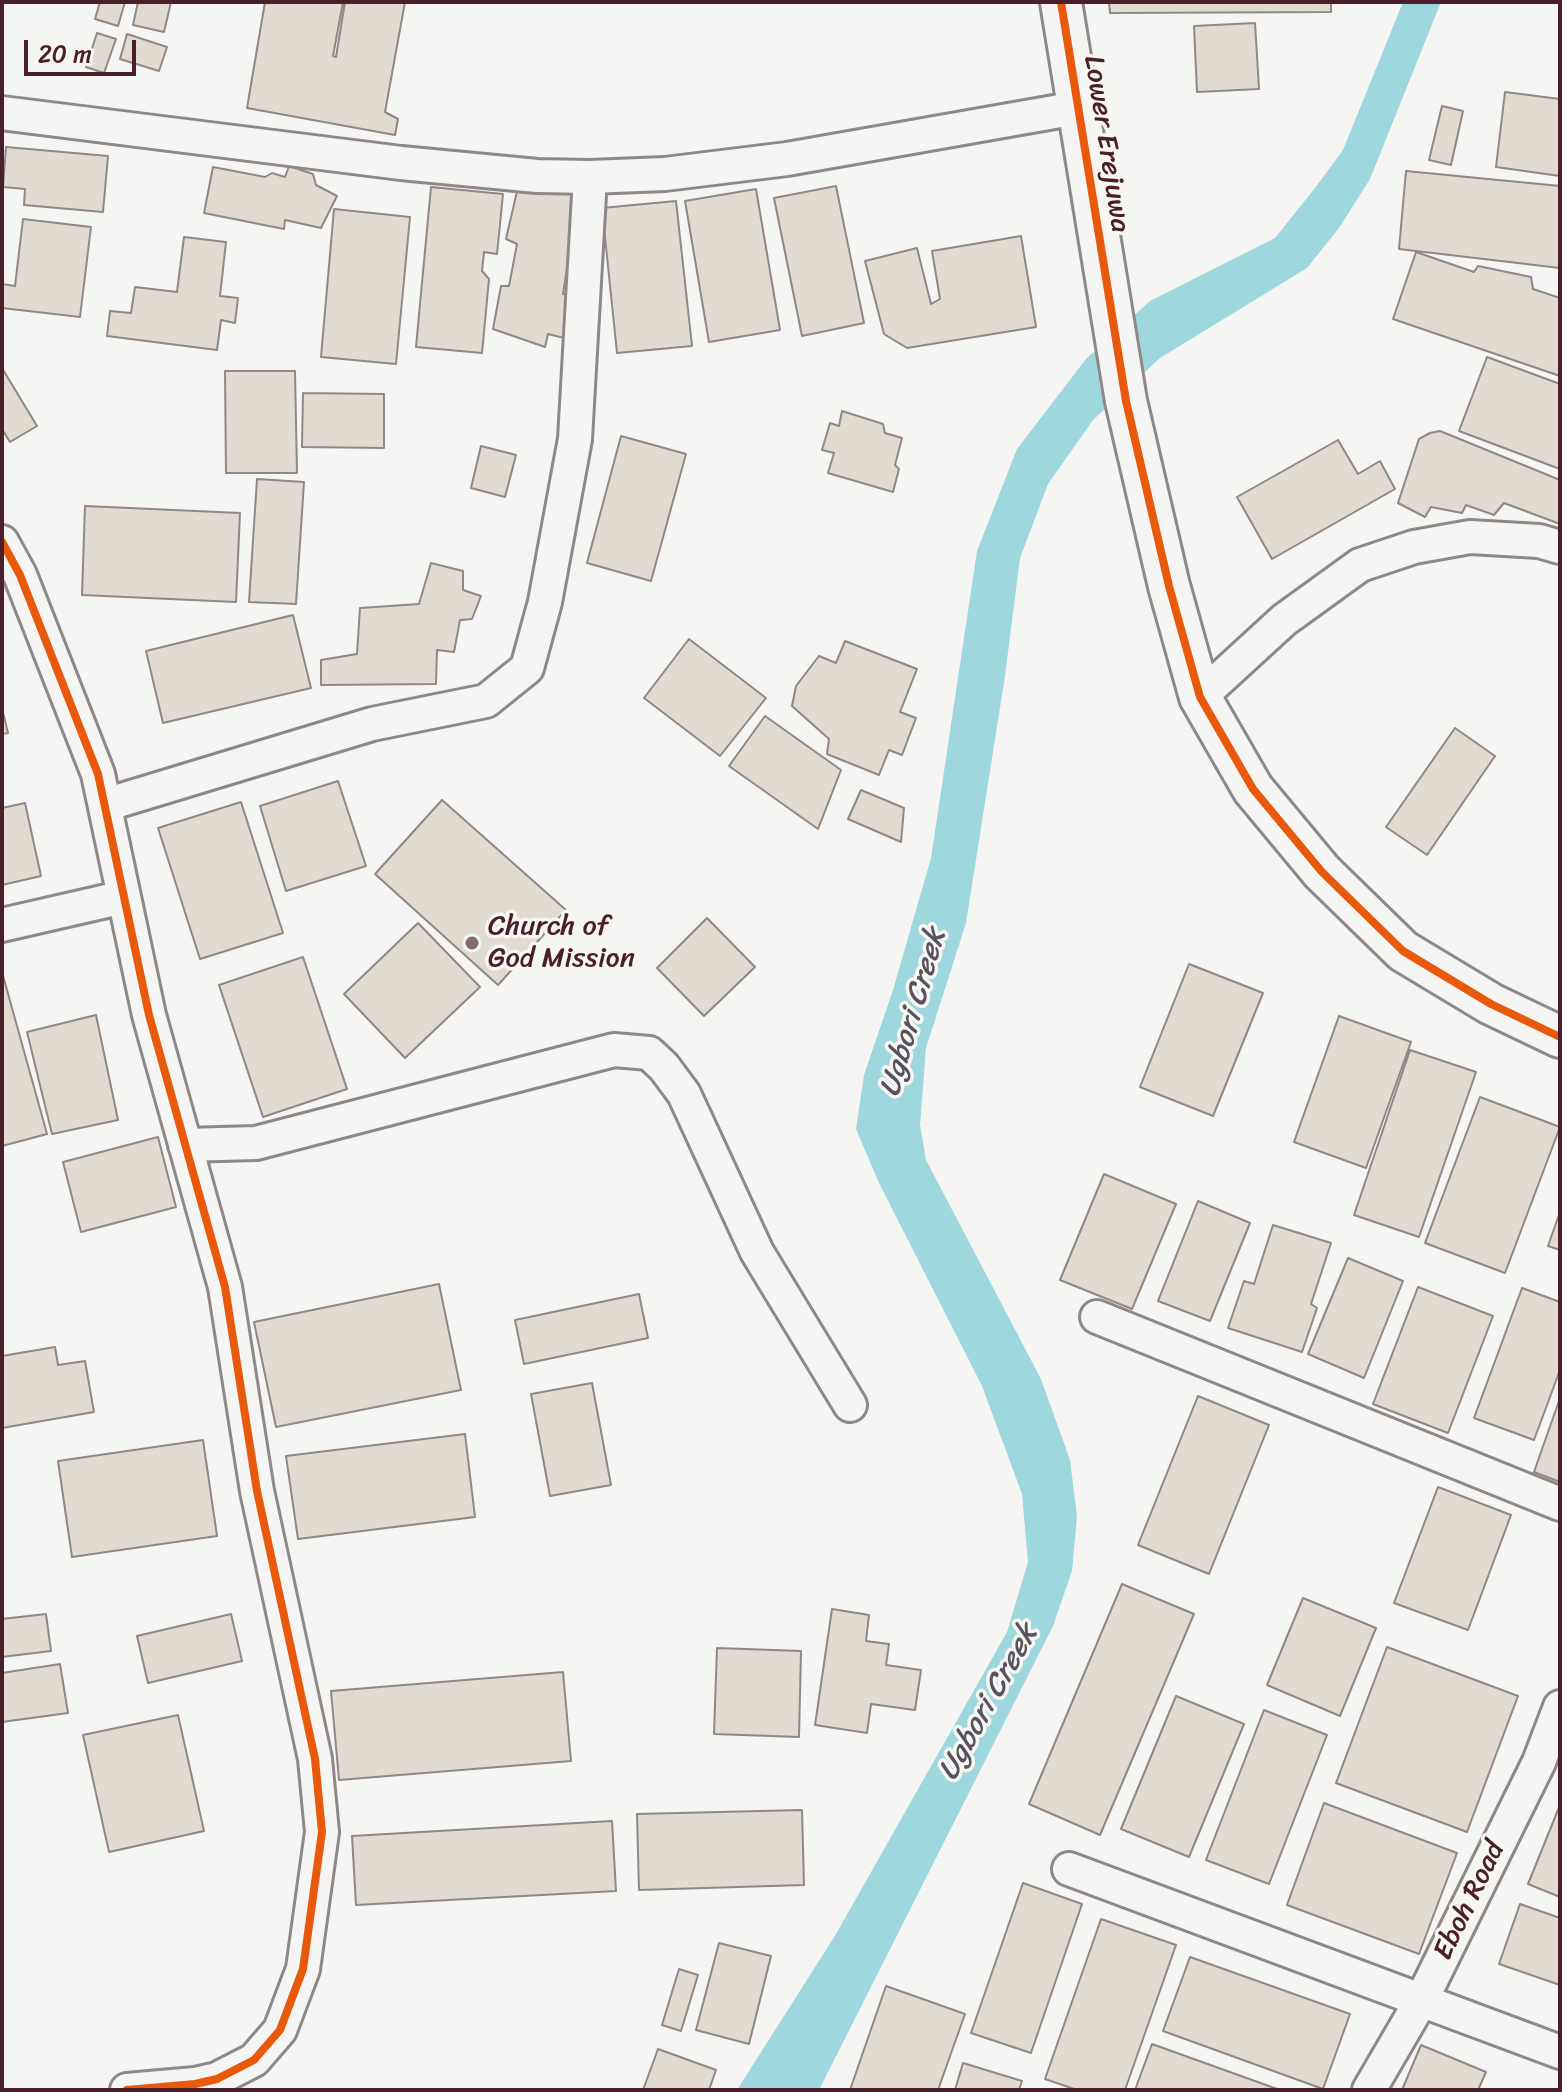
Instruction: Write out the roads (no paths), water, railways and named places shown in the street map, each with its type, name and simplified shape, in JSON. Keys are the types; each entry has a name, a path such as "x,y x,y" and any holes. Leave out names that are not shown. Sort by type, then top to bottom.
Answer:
{"street":[{"name":"Lower Erejuwa","path":"1061,2 1126,401 1169,586 1200,697 1253,789 1322,872 1403,951 1491,1004 1560,1037"},
{"path":"2,113 401,163 537,176 590,177 665,174 787,159 1077,108"},
{"path":"105,805 372,724 486,701 527,668 545,602 575,439 590,177"},
{"path":"1200,697 1284,620 1360,565 1414,547 1470,537 1539,541 1560,547"},
{"path":"2,542 20,575 98,774 149,1015 225,1287 257,1491 315,1759 322,1832 303,1969 280,2030 254,2060 217,2079 127,2090"},
{"path":"2,925 124,897"},
{"path":"185,1145 256,1143 614,1050 649,1053 684,1094 757,1252 850,1405"},
{"path":"1097,1317 1560,1504"},
{"name":"Eboh Road","path":"1369,2090 1422,1999 1539,1762 1560,1707"},
{"path":"1069,1869 1560,2052"}],"water":[{"name":"Ugbori Creek","path":"1403,2 1441,2 1370,179 1339,228 1307,268 1160,358 1093,420 1048,484 1020,558 1005,676 966,923 926,1048 920,1125 926,1160 1041,1379 1070,1460 1077,1516 1072,1571 1053,1626 819,2090 737,2090 836,1934 1007,1632 1028,1562 1022,1494 982,1386 879,1183 856,1129 864,1075 893,990 931,858 977,551 1017,449 1086,359 1150,301 1275,238 1315,188 1343,150"}],"place":[{"name":"Church of God Mission","path":"472,943"}]}
